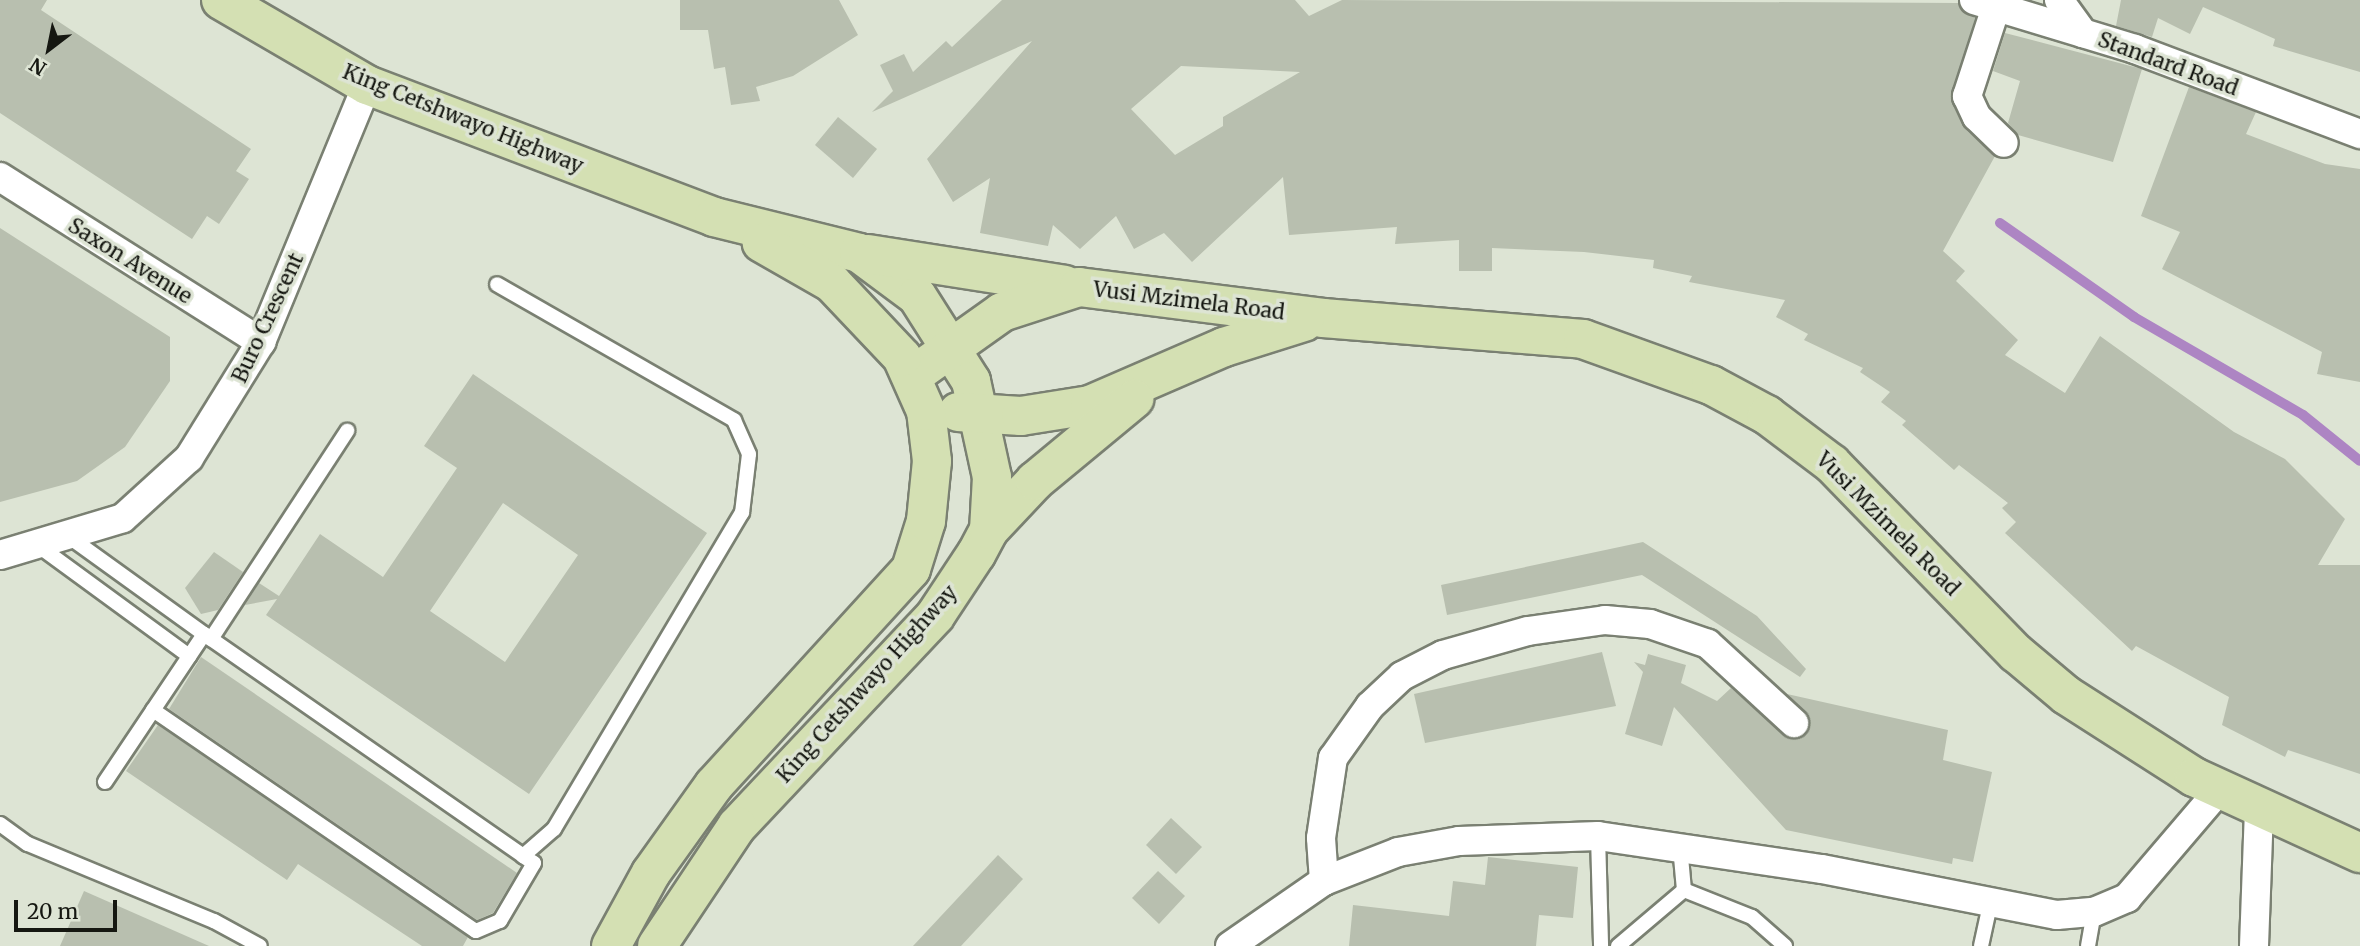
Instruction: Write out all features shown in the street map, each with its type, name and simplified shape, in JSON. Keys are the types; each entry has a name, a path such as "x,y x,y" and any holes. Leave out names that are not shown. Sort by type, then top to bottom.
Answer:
{"main road":[{"name":"King Cetshwayo Highway","path":"221,0 367,85 714,218 859,253 917,296 953,347 983,413 992,477 989,530 935,616 737,826 657,946"},
{"name":"King Cetshwayo Highway","path":"611,946 651,873 714,785 911,569 931,488 919,394 883,331 832,283 714,218"},
{"path":"859,253 1079,287"},
{"name":"Vusi Mzimela Road","path":"1323,318 1224,347 1160,377 1055,413 983,413 919,394 953,347 1015,306 1079,287 1323,318 1549,332 1711,385 1767,415 1832,464 2016,653 2066,695 2220,789 2360,853"},
{"path":"989,530 1035,481 1160,377"}],"street":[{"path":"2059,0 2083,33"},
{"path":"1985,3 1967,96 1977,117 2004,143"},
{"name":"Standard Road","path":"1985,3 2083,33 2360,134"},
{"name":"Buro Crescent","path":"0,555 123,518 189,458 261,342 367,85"},
{"name":"Saxon Avenue","path":"0,177 261,342"},
{"path":"1324,881 1321,838 1333,758 1370,706 1402,676 1443,655 1528,631 1605,620 1650,624 1709,644 1794,723"},
{"path":"1230,946 1324,881 1398,852 1459,841 1598,836 1680,846 1991,900 2057,915 2094,912 2127,898 2220,789"},
{"path":"2254,946 2259,809"}],"lane":[{"path":"497,284 734,420 749,454 742,513 554,829 523,856"},
{"path":"105,782 189,656 208,637 347,430"},
{"path":"67,535 208,637 534,863 527,884 500,921 476,931 153,710"},
{"path":"36,544 189,656"},
{"path":"0,824 27,844 214,920 260,946"},
{"path":"1598,836 1601,946"},
{"path":"1680,846 1684,890"},
{"path":"1618,946 1684,890"},
{"path":"1684,890 1752,918 1785,946"},
{"path":"1981,946 1991,900"},
{"path":"2088,946 2094,912"}],"building":[{"path":"0,0 47,0 41,10 251,149 236,171 249,179 219,224 207,216 192,239 0,113"},
{"path":"680,0 839,0 858,35 793,76 756,87 760,101 731,105 725,67 714,69 708,30 680,30"},
{"path":"1002,0 1295,0 1309,16 1342,0 1958,3 1975,18 1952,102 1965,129 1995,156 1943,251 1965,271 1956,281 2018,340 2005,355 2065,393 2100,336 2234,432 2285,459 2345,519 2318,565 2360,565 2360,774 2288,750 2285,757 2222,725 2229,697 2136,646 2132,651 2005,533 2016,522 2002,508 2008,503 1959,465 1954,470 1902,425 1906,421 1881,402 1890,392 1860,372 1863,368 1804,340 1808,334 1776,317 1785,300 1689,282 1692,276 1653,268 1654,260 1584,252 1492,248 1492,271 1459,271 1459,240 1395,244 1397,227 1289,235 1283,177 1192,262 1164,233 1134,249 1116,216 1080,249 1053,225 1048,246 980,233 990,178 953,202 927,159 1032,41 872,112 893,91 880,65 904,54 913,72 946,41 952,47","holes":["1181,66 1300,72 1223,117 1223,126 1175,155 1131,109"]},
{"path":"2121,0 2360,0 2360,72 2273,46 2275,39 2203,7 2190,34 2158,18 2152,37 2116,26"},
{"path":"2005,33 2142,69 2113,162 2018,135 2008,123 2020,81 1993,71"},
{"path":"2189,87 2256,112 2246,134 2325,164 2360,169 2360,382 2317,374 2322,352 2162,269 2180,232 2141,216"},
{"path":"838,117 877,149 853,178 815,145"},
{"path":"0,228 170,337 170,381 125,447 77,481 0,502"},
{"path":"473,374 707,533 529,794 266,615 277,599 245,605 259,583 279,596 320,534 383,577 457,468 424,446","holes":["503,503 578,555 505,662 430,611"]},
{"path":"1643,542 1757,616 1806,669 1800,677 1642,575 1447,615 1441,585"},
{"path":"214,552 243,572 218,610 201,614 185,588"},
{"path":"1602,652 1616,706 1425,743 1414,694"},
{"path":"1648,654 1686,665 1681,683 1717,701 1731,688 1790,739 1806,735 1810,719 1787,694 1948,730 1943,760 1992,772 1973,862 1953,858 1952,864 1786,830 1674,707 1662,746 1625,734 1643,672 1634,662 1645,665"},
{"path":"201,657 517,873 493,913 477,920 169,709"},
{"path":"158,725 468,937 463,946 422,946 298,864 287,880 126,771"},
{"path":"1171,818 1202,847 1176,874 1146,845"},
{"path":"998,855 1023,879 961,946 913,946"},
{"path":"1488,857 1578,867 1573,918 1539,915 1536,946 1349,946 1353,905 1449,916 1453,881 1485,885"},
{"path":"1158,871 1185,896 1159,924 1132,898"},
{"path":"84,891 209,946 60,946"}],"waterway":[{"path":"2000,223 2134,317 2303,415 2360,461"}]}
